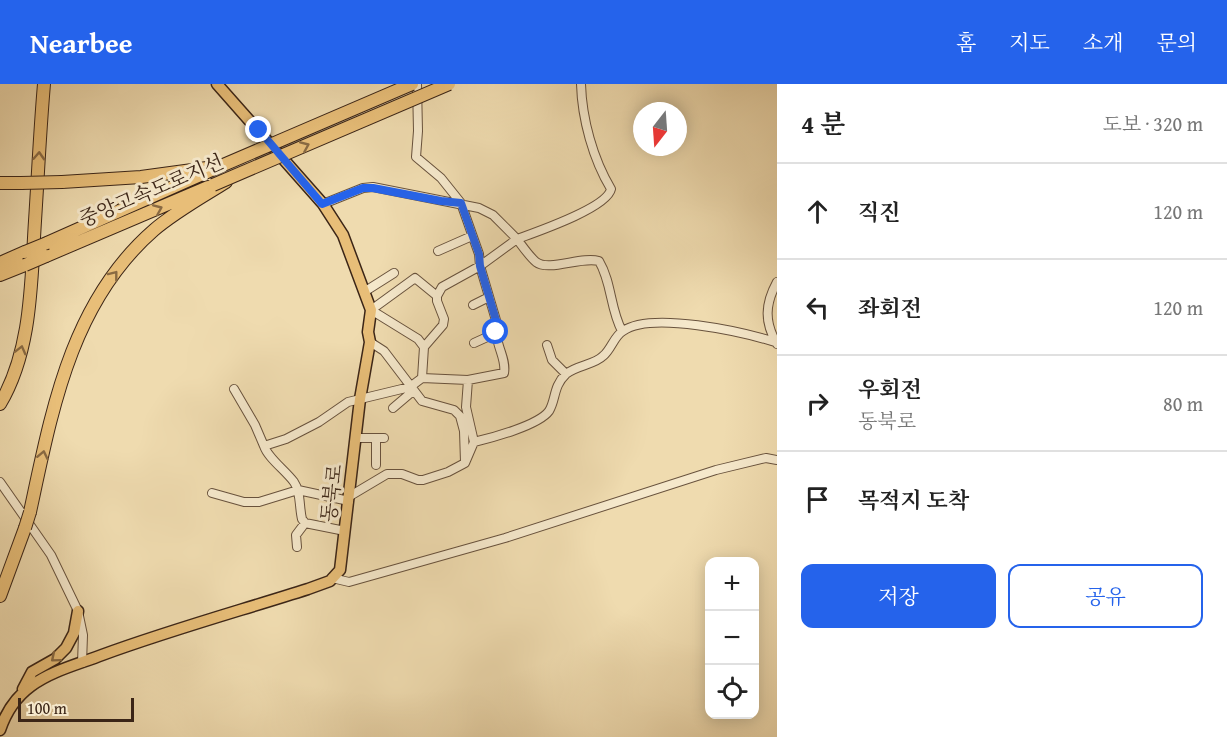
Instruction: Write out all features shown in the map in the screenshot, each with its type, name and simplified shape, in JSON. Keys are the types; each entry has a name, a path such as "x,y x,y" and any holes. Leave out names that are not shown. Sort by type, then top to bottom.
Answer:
{"highway":[{"path":"0,404 9,389 19,360 26,328 32,274 44,84"},
{"name":"중앙고속도로지선","path":"0,275 47,243 412,84"},
{"name":"중앙고속도로지선","path":"0,263 46,256 449,84"},
{"path":"0,183 141,177 223,165"},
{"path":"0,596 30,512 45,443 64,374 79,333 99,295 130,254 155,229 237,175"}],"main road":[{"name":"동북로","path":"217,84 322,204 343,235 371,310 368,332 370,342 360,399 340,570 332,578"},
{"path":"18,697 39,680 134,643 308,589 330,581 332,578"},
{"path":"0,730 32,672 55,660 66,648 74,633 78,611"}],"street":[{"path":"417,84 416,157 441,178 461,203 479,254 480,266 498,327 496,333 505,368 504,373 468,380 422,378"},
{"path":"437,296 445,284 480,266 517,239 584,212 610,193 591,146 581,84"},
{"path":"322,204 363,188 373,188 479,208 493,215 517,239 534,261 540,264 583,260 599,261 607,277 612,303 622,331"},
{"path":"438,250 472,236"},
{"path":"364,292 394,273"},
{"path":"393,408 422,378 423,347 418,339 371,310 415,278 437,296 444,319 443,325 423,347"},
{"path":"776,343 769,329 766,309 777,282"},
{"path":"473,305 489,297"},
{"path":"474,442 514,431 543,418 551,408 556,388 566,374 603,357 622,331 649,322 745,332 776,343"},
{"path":"474,343 496,333"},
{"path":"370,342 384,351 422,401 454,410 460,416 464,431 465,463"},
{"path":"547,345 552,360 566,374"},
{"path":"213,493 244,502 259,502 298,490 349,498 387,474 402,474 423,480 447,472 465,463 474,442 466,407 468,380"},
{"path":"234,389 255,425 266,453 274,458 298,490 300,512 305,523 345,531"},
{"path":"264,446 286,439 319,422 340,406 360,399 412,389"},
{"path":"356,438 380,439 376,465"},
{"path":"332,578 349,582 505,538 716,470 766,458 777,459"},
{"path":"0,483 51,555 78,611 83,635 82,663"},
{"path":"297,547 296,535 305,523"}],"route":[{"path":"259,130 322,204 363,188 461,203 479,254 480,266 498,327 496,332"}]}
